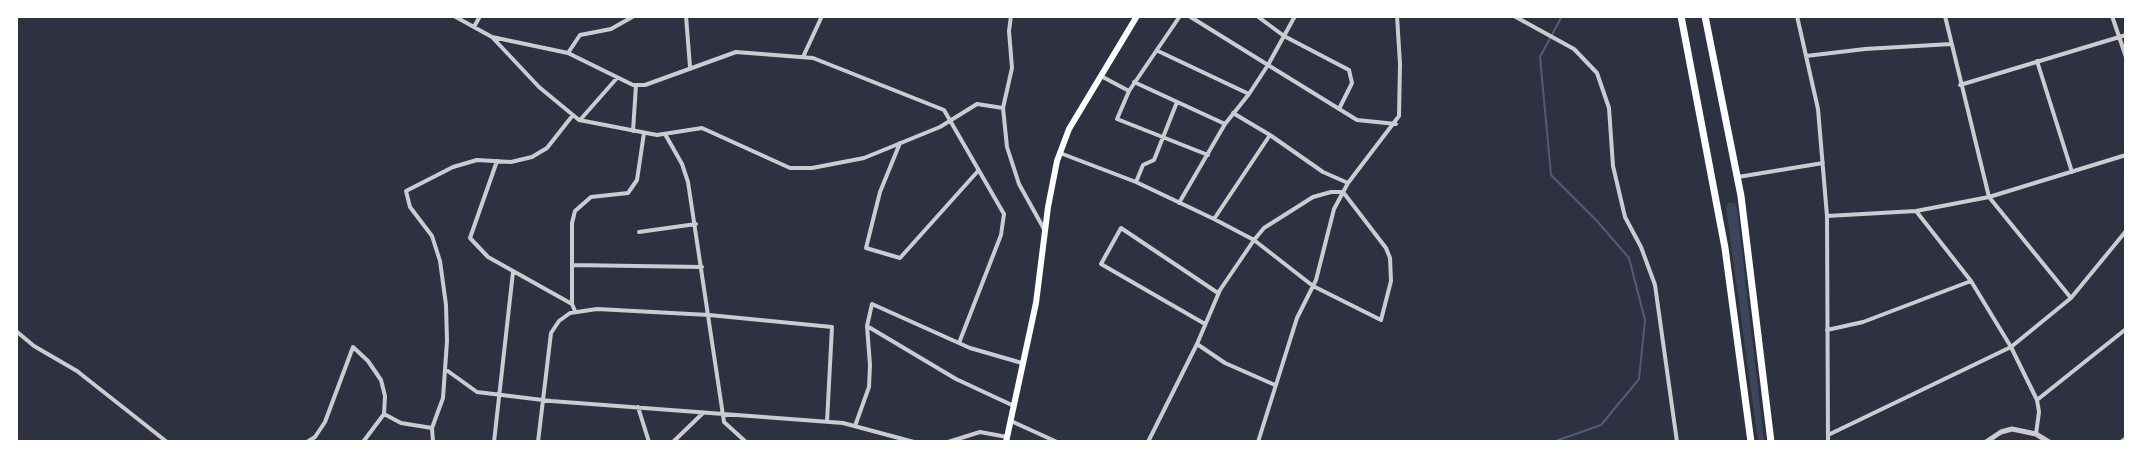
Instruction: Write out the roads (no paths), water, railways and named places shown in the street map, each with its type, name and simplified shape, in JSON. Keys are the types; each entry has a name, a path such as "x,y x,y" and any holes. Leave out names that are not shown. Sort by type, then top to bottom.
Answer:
{"highway":[{"path":"1681,16 1725,248 1751,441"},
{"path":"1705,16 1738,177 1771,441"}],"main road":[{"path":"1006,439 1043,267 1048,207 1060,153 1069,129 1137,16"}],"street":[{"path":"454,16 492,37 568,53 636,85 645,85 736,52 826,61 849,73 937,105 944,110 978,171 1001,205 1004,214 1001,235 959,343"},
{"path":"474,27 480,16"},
{"path":"568,53 579,36 610,29 634,16"},
{"path":"686,16 690,68"},
{"path":"803,57 822,16"},
{"path":"1011,16 1009,32 1012,68 1003,108 1010,157 1020,184 1046,232"},
{"path":"1180,16 1158,51 1134,82 1117,119 1208,155"},
{"path":"1189,16 1362,122 1396,124"},
{"path":"1257,16 1284,36 1351,73 1352,83 1339,109"},
{"path":"1179,203 1225,124 1268,65 1295,16"},
{"path":"1258,441 1297,318 1313,286 1334,209 1348,183 1396,124 1401,108 1397,16"},
{"path":"1514,16 1532,28 1563,43 1587,60 1597,73 1609,108 1612,166 1625,217 1641,247 1655,285 1677,441"},
{"path":"1797,16 1818,109 1827,216 1828,441"},
{"path":"1945,16 1989,197 2071,298"},
{"path":"2112,16 2126,57"},
{"path":"1960,85 2126,35"},
{"path":"492,37 539,87 579,120 644,133 665,134 702,128 790,168 812,168 864,158 901,143 977,104 1003,108"},
{"path":"1806,56 1865,49 1951,44"},
{"path":"1158,51 1249,94"},
{"path":"2037,61 2072,172"},
{"path":"1101,76 1129,91"},
{"path":"579,120 617,78"},
{"path":"1134,82 1225,124"},
{"path":"633,130 636,85"},
{"path":"1136,182 1143,165 1154,160 1177,102"},
{"path":"1233,113 1270,135 1323,172 1348,183"},
{"path":"433,441 432,428 443,398 448,320 440,261 432,236 410,207 406,191 453,167 477,160 511,162 532,157 547,148 573,115"},
{"path":"575,311 572,304 572,223 575,211 591,197 628,193 636,180 644,133"},
{"path":"665,134 682,164 688,182 696,224 722,414 726,425 746,441"},
{"path":"1214,219 1270,135"},
{"path":"901,143 880,192 866,248 900,258 978,171"},
{"path":"1060,153 1136,182 1214,219 1254,240 1313,286 1381,320 1387,303 1392,269 1390,258 1386,248 1343,192"},
{"path":"1827,216 1916,211 1989,197 2126,155"},
{"path":"497,161 470,238 488,258 572,304"},
{"path":"1738,177 1822,163"},
{"path":"1148,441 1197,344 1218,293 1254,240 1273,220 1313,197 1331,192 1343,192"},
{"path":"1916,211 1971,281 2011,347 2037,400 2039,412 2036,434"},
{"path":"639,232 696,224"},
{"path":"1205,324 1101,264 1121,228 1218,293"},
{"path":"1827,435 2011,347 2071,298 2126,231"},
{"path":"572,265 702,267"},
{"path":"494,441 513,272"},
{"path":"1827,330 1854,325 1971,281"},
{"path":"855,426 870,379 867,326 872,304 959,343 1024,363"},
{"path":"538,441 541,400 551,333 559,321 575,311 597,309 709,315 832,327 827,422"},
{"path":"867,326 956,379 1014,406"},
{"path":"2037,400 2126,329"},
{"path":"16,331 34,346 76,371 167,441"},
{"path":"1197,344 1226,363 1275,385"},
{"path":"307,441 315,437 325,422 353,347 368,361 381,380 385,396 384,414 363,441"},
{"path":"445,369 477,392 541,400 827,422 855,426 914,441"},
{"path":"638,407 649,441"},
{"path":"673,441 703,413"},
{"path":"384,414 409,425 432,428"},
{"path":"1011,421 1057,441"},
{"path":"1986,441 2001,432 2012,429 2036,434 2049,441"},
{"path":"948,441 981,432 1006,439"},
{"path":"2121,441 2126,438"}],"waterway":[{"path":"1553,442 1601,425 1639,379 1645,320 1629,258 1597,221 1551,175 1540,57 1562,16"}]}
